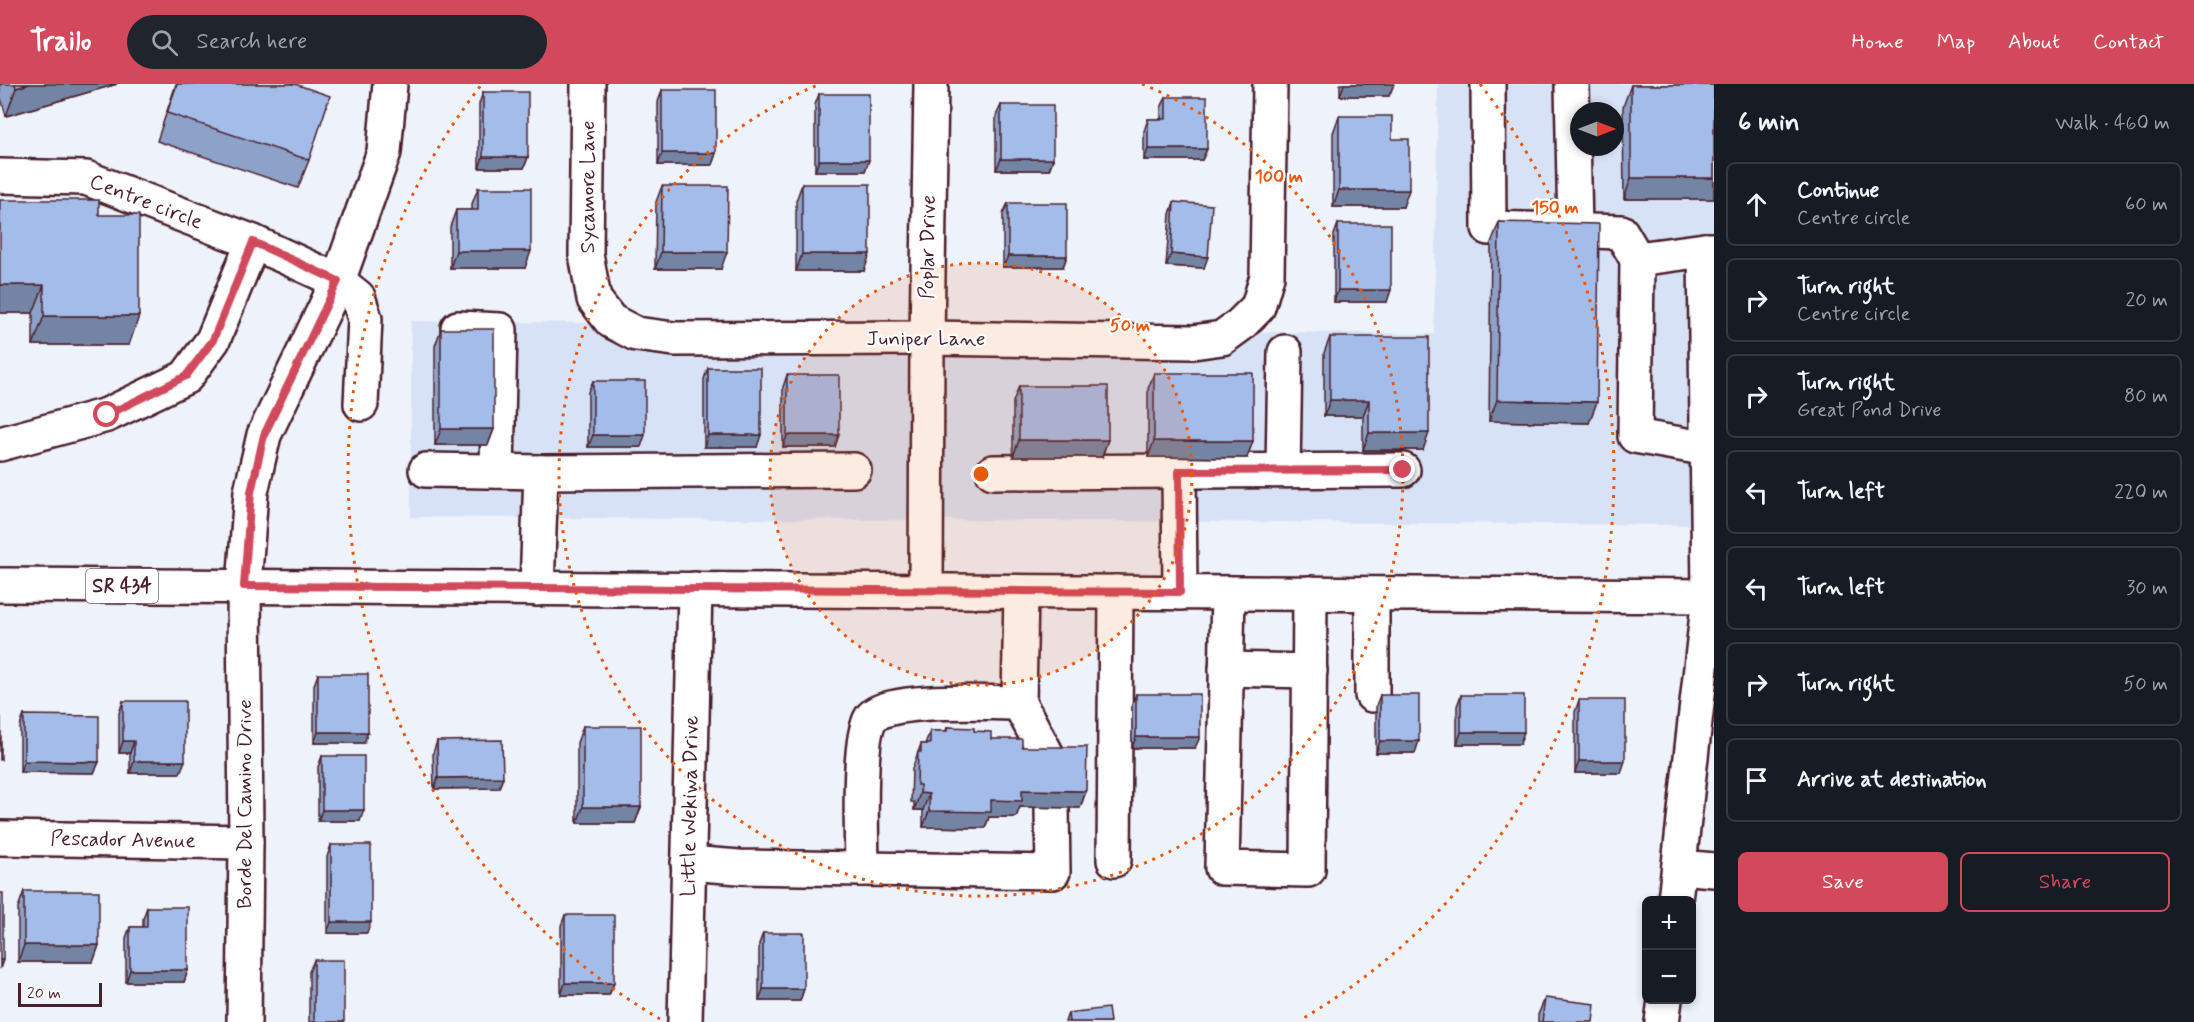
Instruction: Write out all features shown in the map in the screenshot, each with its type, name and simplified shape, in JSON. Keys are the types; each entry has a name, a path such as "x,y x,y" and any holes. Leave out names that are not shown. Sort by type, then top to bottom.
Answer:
{"street":[{"name":"Borde Del Camino Drive","path":"244,1022 246,842 244,586 251,492 264,435 338,281 384,152 390,84"},
{"name":"Sycamore Lane","path":"588,84 586,254 594,299 611,321"},
{"name":"Poplar Drive","path":"926,591 931,84"},
{"name":"Juniper Lane","path":"611,321 636,334 674,339 927,338 1193,342 1222,338 1240,326 1258,306 1267,276 1270,84"},
{"path":"1488,84 1489,228 1621,232 1637,259 1635,436 1711,450"},
{"path":"1572,84 1575,231"},
{"name":"Centre circle","path":"0,176 86,178 253,242 338,281 358,297 365,319 361,404"},
{"path":"0,444 107,415 186,376 213,340 253,242"},
{"path":"1637,259 1709,250 1712,596 1676,896"},
{"path":"458,328 501,330 497,471"},
{"path":"1283,470 1285,352"},
{"path":"426,470 541,472 854,470"},
{"path":"993,472 1403,470"},
{"path":"1179,471 1180,592"},
{"path":"537,589 541,472"},
{"name":"SR 434","path":"0,585 1712,596"},
{"name":"Little Wekiwa Drive","path":"685,1022 695,589"},
{"path":"1021,592 1019,703 1052,764"},
{"path":"1114,860 1116,592"},
{"path":"1228,593 1222,868 1308,870 1310,593"},
{"path":"1372,595 1372,695"},
{"path":"1226,669 1310,671"},
{"path":"862,869 863,759 871,719 879,711 925,703 1019,703"},
{"path":"688,863 739,867 1053,872 1052,807"},
{"name":"Pescador Avenue","path":"0,838 246,842"},
{"path":"1679,867 1714,870"},
{"path":"1662,1022 1664,1004"}],"shaded area":[{"path":"1438,84 1714,84 1714,525 943,520 943,353 1239,344 1242,346 1256,332 1434,334"},
{"path":"411,321 590,323 589,325 600,331 607,340 612,338 910,353 910,520 411,517"}],"building":[{"path":"15,84 29,84 16,88"},
{"path":"177,84 295,84 330,96 309,160 167,113"},
{"path":"1631,85 1714,85 1714,178 1631,178"},
{"path":"662,90 716,90 716,153 662,153"},
{"path":"483,92 528,92 528,157 483,157"},
{"path":"819,94 869,94 869,160 819,160"},
{"path":"1166,97 1207,97 1207,149 1148,149 1148,119 1166,119"},
{"path":"1001,105 1053,105 1053,159 1001,159"},
{"path":"1339,116 1392,116 1392,139 1409,139 1409,190 1339,190"},
{"path":"802,184 870,184 870,254 802,254"},
{"path":"662,186 728,186 727,252 661,252"},
{"path":"478,188 531,188 531,251 456,251 456,210 478,210"},
{"path":"0,200 99,200 99,215 139,215 139,316 44,316 44,285 0,285"},
{"path":"1174,202 1212,205 1208,257 1171,254"},
{"path":"1008,203 1067,203 1067,256 1008,256"},
{"path":"1499,222 1599,224 1597,402 1497,400"},
{"path":"1338,224 1391,224 1391,290 1338,290"},
{"path":"441,329 494,329 494,429 441,429"},
{"path":"1330,337 1429,337 1429,433 1369,433 1369,400 1330,400"},
{"path":"708,368 761,368 761,435 708,435"},
{"path":"1154,373 1253,373 1253,441 1154,441"},
{"path":"787,375 839,375 839,435 787,435"},
{"path":"593,381 645,381 645,435 593,435"},
{"path":"1019,386 1108,386 1108,440 1019,440"},
{"path":"318,674 368,674 368,732 318,732"},
{"path":"1136,694 1200,694 1200,737 1136,737"},
{"path":"1380,695 1419,695 1419,741 1380,741"},
{"path":"1461,695 1524,695 1524,732 1461,732"},
{"path":"1579,700 1625,700 1625,761 1579,761"},
{"path":"123,701 185,701 185,761 134,761 134,741 123,741"},
{"path":"24,715 99,716 99,762 24,761"},
{"path":"1,718 1,760 0,760"},
{"path":"583,726 641,726 641,807 583,807"},
{"path":"947,727 974,728 974,731 991,732 991,739 1022,739 1022,747 1087,747 1086,791 1022,790 1022,801 991,800 991,812 929,811 929,794 920,793 920,785 917,785 918,752 921,752 921,744 930,744 930,731 947,731"},
{"path":"502,740 503,777 438,778 437,741"},
{"path":"322,756 364,756 364,810 322,810"},
{"path":"331,845 371,845 371,922 331,922"},
{"path":"24,891 99,891 99,945 24,945"},
{"path":"0,893 3,893 3,960 0,960"},
{"path":"147,907 188,907 188,970 130,970 130,927 147,927"},
{"path":"565,915 614,915 614,983 565,983"},
{"path":"763,933 804,933 804,989 763,989"},
{"path":"314,960 344,960 344,1022 314,1022"},
{"path":"1545,998 1595,1004 1593,1022 1542,1022"},
{"path":"1108,1008 1110,1022 1069,1022 1068,1013"}],"route":[{"path":"107,415 186,376 213,340 253,242 338,281 264,435 251,492 244,586 1180,592 1179,471 1403,470"}]}
